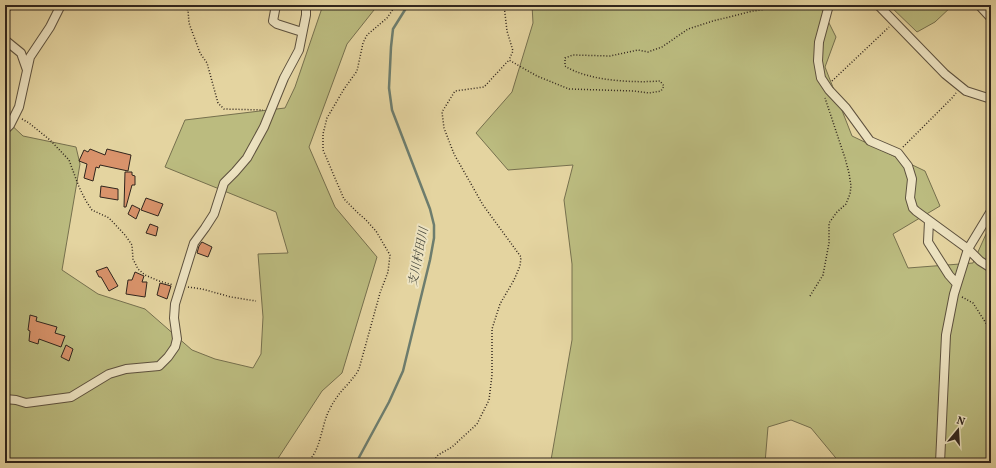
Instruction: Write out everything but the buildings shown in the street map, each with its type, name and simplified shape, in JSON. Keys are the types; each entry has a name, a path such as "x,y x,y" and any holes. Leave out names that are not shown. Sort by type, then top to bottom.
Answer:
{"street":[{"path":"5,9 9,5"},
{"path":"5,130 10,125 19,107 30,57 50,27 61,5"},
{"path":"276,5 273,21 277,24 302,32"},
{"path":"5,399 16,400 26,404 71,397 108,374 126,369 159,366 168,357 177,339 174,318 175,304 194,243 214,214 224,183 247,158 264,127 284,78 299,50 306,15 306,5"},
{"path":"829,5 819,42 818,61 821,78 829,90 846,108 870,141 897,152 908,166 912,179 910,198 913,208 991,268"},
{"path":"878,5 945,74 966,91 991,98"},
{"path":"979,5 991,18"},
{"path":"5,40 21,53 27,70"},
{"path":"940,463 946,334 954,294 968,249 991,211"},
{"path":"929,221 928,242 949,276 957,284"}],"path":[{"path":"179,5 188,10 189,23 200,53 207,63 218,103 224,109 271,110"},
{"path":"305,463 313,456 318,446 322,427 335,399 355,376 359,369 380,293 388,272 390,255 376,231 365,218 344,199 322,150 323,134 327,118 344,89 357,71 363,43 367,35 386,18 396,5"},
{"path":"432,463 438,455 452,447 477,424 489,400 492,375 492,329 500,304 514,280 520,266 521,257 483,205 454,154 444,128 442,112 455,91 484,87 509,60 513,50 506,31 504,5"},
{"path":"509,60 537,76 569,89 634,91 649,93 661,91 664,86 660,81 620,81 588,76 565,66 565,58 573,55 610,56 638,50 648,52 662,47 688,29 753,11 786,5"},
{"path":"810,296 823,275 829,243 829,223 837,212 846,204 851,186 849,173 824,94 826,86 894,22"},
{"path":"897,152 952,98 961,87"},
{"path":"15,115 29,123 50,140 70,160 79,188 92,210 109,218 132,244 133,259 138,270 159,281 180,287 202,289 231,297 256,301"},
{"path":"954,294 973,303 991,331"}],"green space":[{"path":"323,5 378,5 347,44 309,147 335,207 377,257 342,373 322,391 275,463 5,463 5,119 23,136 76,147 80,164 62,270 98,294 145,309 192,350 215,359 253,368 261,354 263,317 258,254 288,253 276,212 165,167 185,120 285,108 295,87"},
{"path":"532,5 827,5 823,11 836,37 825,67 852,136 925,171 940,206 893,234 908,268 973,263 991,223 991,463 840,463 811,428 791,420 768,427 765,463 547,463 551,460 572,340 572,264 564,200 573,165 508,170 476,133 512,92 533,23"},
{"path":"889,5 953,5 935,22 917,32"}],"waterway":[{"name":"支川村田川","path":"356,463 389,402 403,371 434,238 434,225 430,209 392,110 389,88 393,29 408,5"}]}
